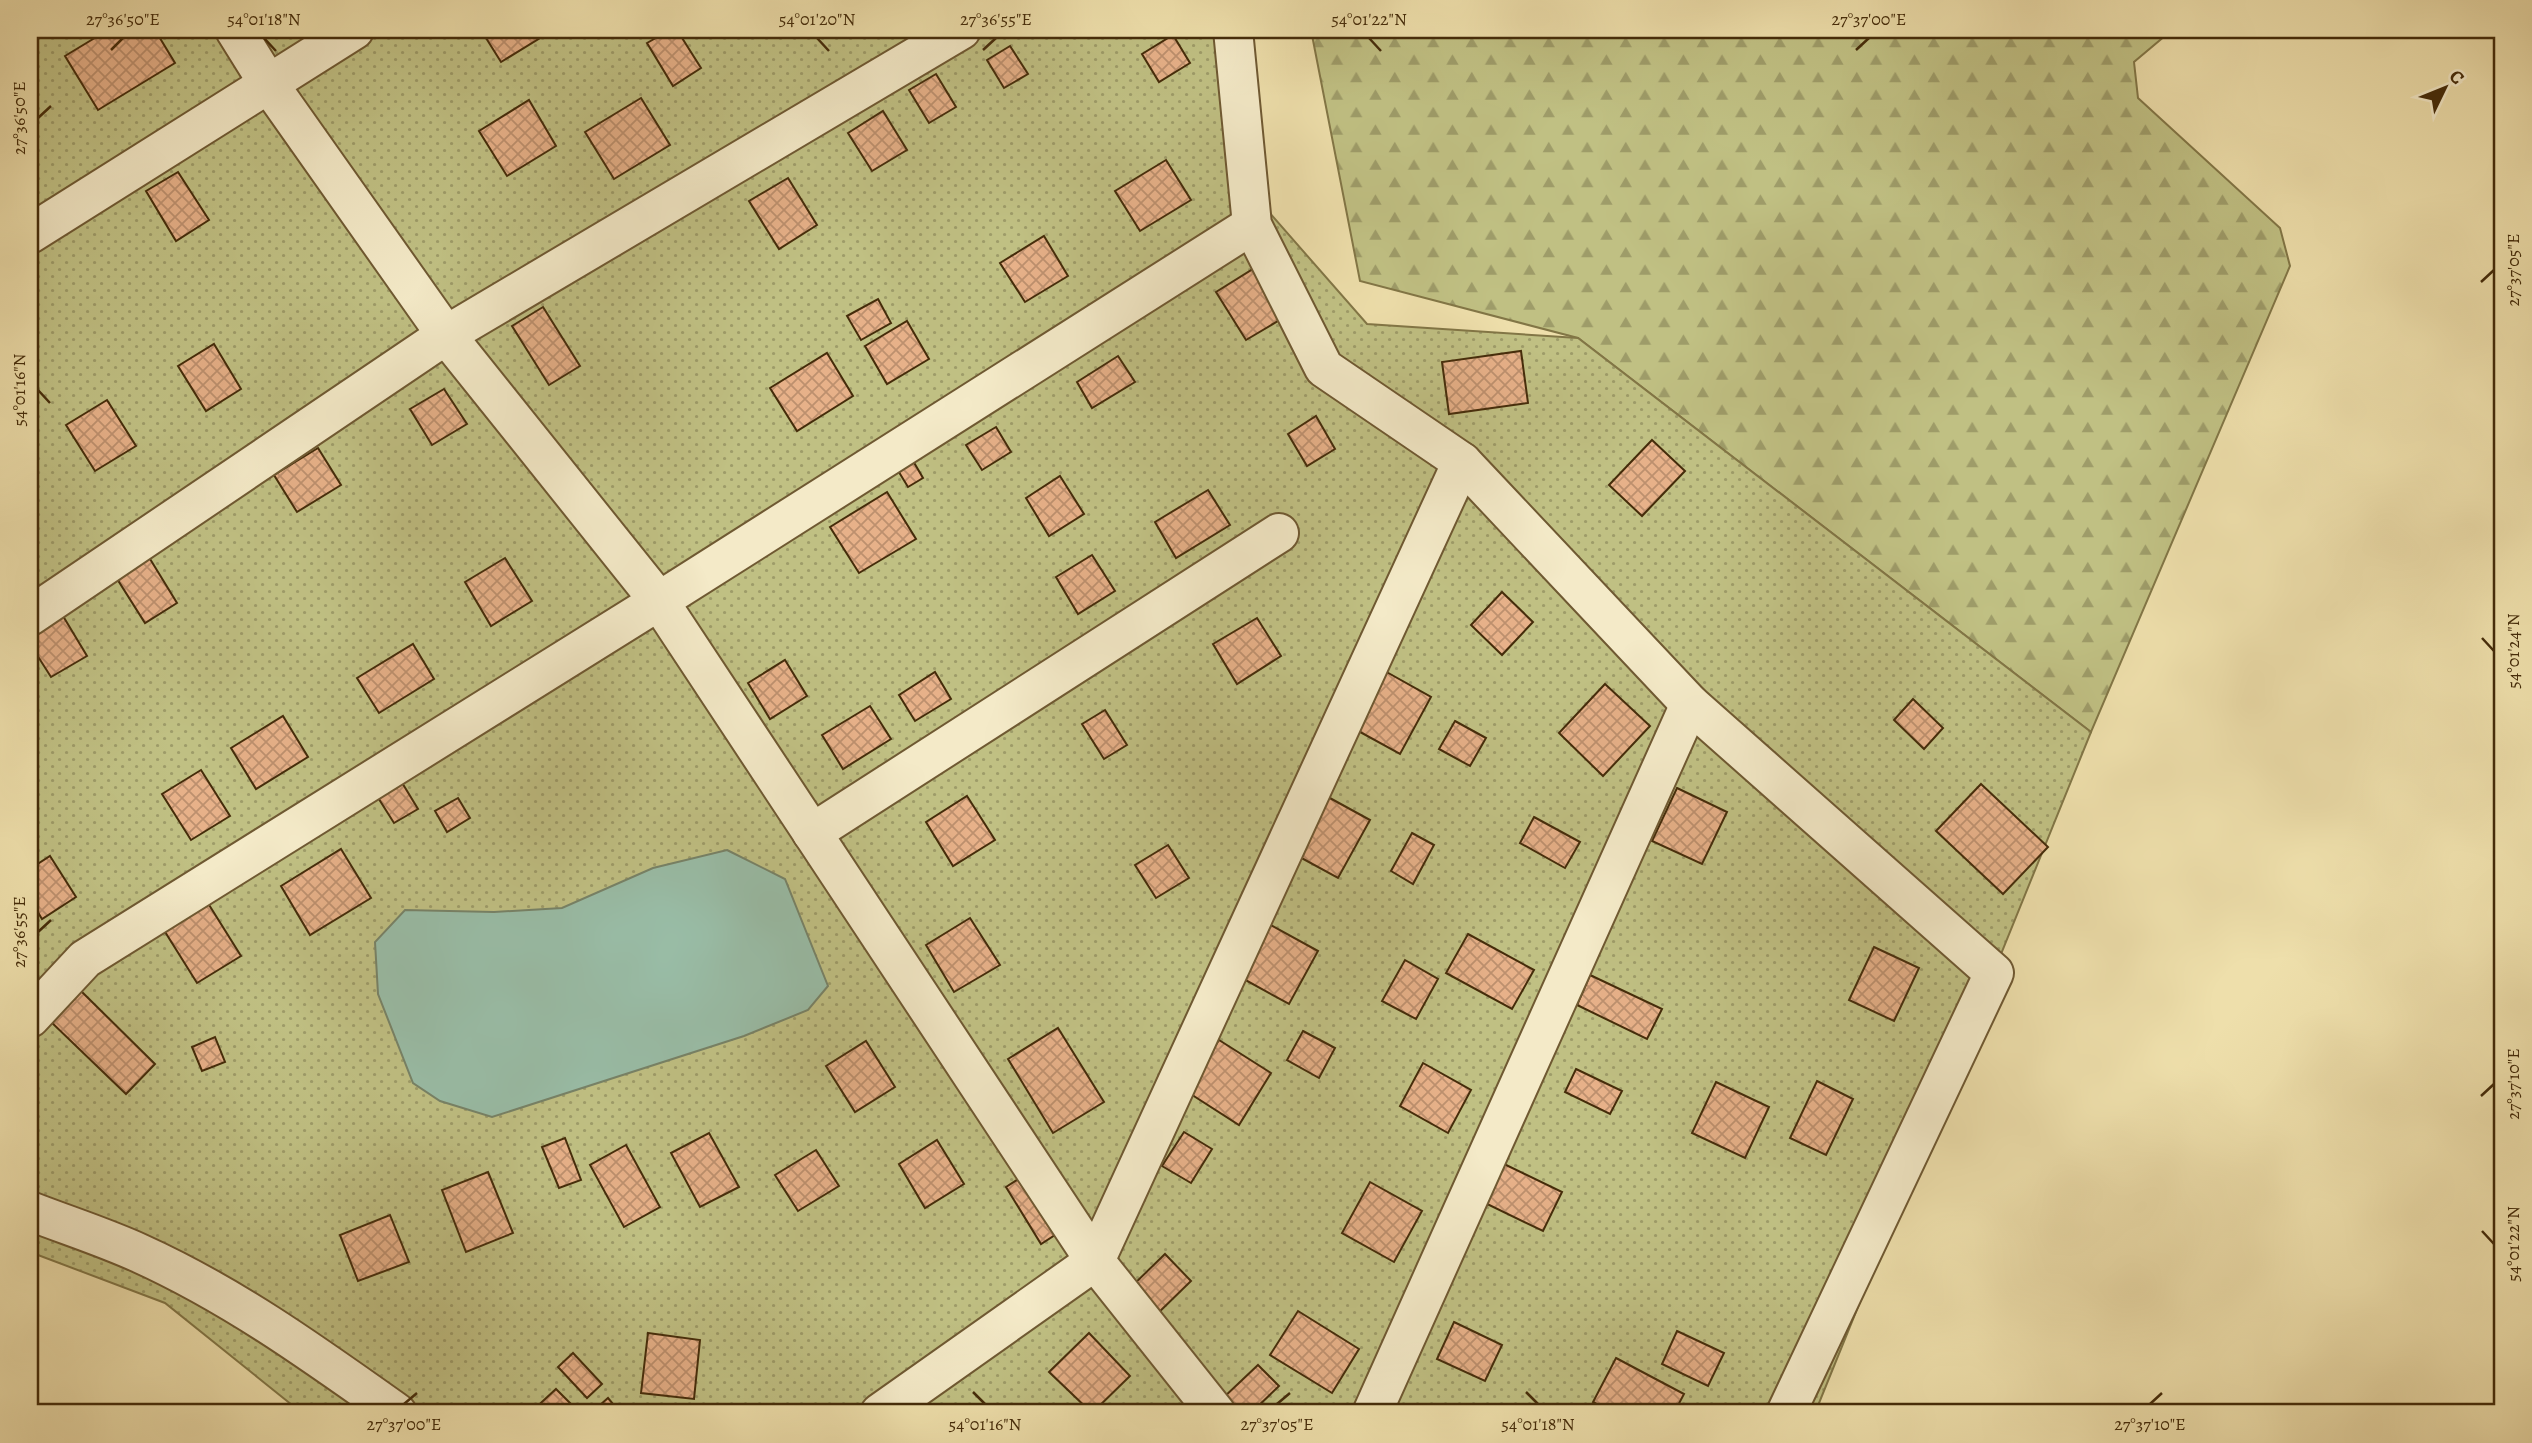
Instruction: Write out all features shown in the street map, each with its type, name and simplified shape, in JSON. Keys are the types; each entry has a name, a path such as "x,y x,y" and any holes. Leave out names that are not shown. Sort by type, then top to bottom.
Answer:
{"street":[{"path":"235,30 268,83 446,335 659,601 1095,1261 1216,1413"},
{"path":"30,234 354,30"},
{"path":"30,616 446,335 961,30"},
{"path":"1233,30 1252,225 1324,368 1462,462 1690,704 1994,973 1786,1413"},
{"path":"30,1018 85,958 659,601 1252,225"},
{"path":"880,1413 1095,1261 1462,462"},
{"path":"812,833 1279,533"},
{"path":"1373,1413 1690,704"},
{"path":"30,1211 139,1253 216,1293 289,1336 397,1413"}],"green space":[{"path":"30,30 1234,30 1261,203 1367,324 1578,338 2091,732 1815,1413 302,1413 165,1303 30,1252"},
{"path":"1311,30 2172,30 2134,62 2138,98 2280,228 2290,266 2091,732 1578,338 1360,281"}],"shaded area":[{"path":"727,850 785,879 828,986 808,1010 744,1036 492,1117 440,1101 413,1083 378,994 375,942 405,910 494,912 562,908 653,868"}],"building":[{"path":"108,30 155,30 175,63 98,110 65,56"},
{"path":"481,30 541,30 545,35 501,62"},
{"path":"670,30 677,30 701,68 673,86 647,43"},
{"path":"1173,35 1190,63 1159,82 1142,54"},
{"path":"1010,46 1028,74 1004,88 987,60"},
{"path":"936,74 956,107 929,123 909,90"},
{"path":"641,98 670,145 614,179 585,132"},
{"path":"529,100 556,146 507,176 479,131"},
{"path":"883,111 907,150 872,171 848,133"},
{"path":"1166,160 1191,200 1140,231 1115,191"},
{"path":"178,172 209,220 176,241 146,191"},
{"path":"788,178 817,225 779,249 749,201"},
{"path":"1044,236 1068,276 1025,302 1000,263"},
{"path":"1253,269 1283,318 1246,340 1216,292"},
{"path":"878,299 891,323 861,340 847,316"},
{"path":"543,307 580,366 549,385 512,326"},
{"path":"907,321 929,359 887,384 865,346"},
{"path":"214,344 241,389 206,411 178,366"},
{"path":"1521,351 1528,403 1449,414 1442,362"},
{"path":"827,353 853,396 797,431 770,388"},
{"path":"1118,356 1135,382 1092,408 1077,382"},
{"path":"444,389 467,424 432,445 410,409"},
{"path":"107,400 136,446 95,471 66,425"},
{"path":"1316,416 1335,449 1307,466 1288,434"},
{"path":"996,427 1011,452 982,470 966,445"},
{"path":"1652,440 1685,471 1642,516 1609,485"},
{"path":"318,448 341,485 297,512 274,475"},
{"path":"909,454 923,478 908,487 894,464"},
{"path":"1060,476 1084,514 1049,536 1026,498"},
{"path":"1208,490 1230,525 1176,558 1155,522"},
{"path":"887,492 916,539 859,573 830,527"},
{"path":"147,554 177,603 145,623 114,574"},
{"path":"1092,555 1115,591 1078,614 1056,577"},
{"path":"505,558 532,601 491,626 465,582"},
{"path":"1502,592 1533,622 1502,655 1471,625"},
{"path":"63,616 87,656 51,677 30,644 30,637"},
{"path":"1257,618 1281,656 1237,684 1213,644"},
{"path":"413,644 434,679 379,713 357,678"},
{"path":"785,660 807,696 770,719 748,683"},
{"path":"1383,670 1431,697 1400,754 1351,727"},
{"path":"935,672 951,699 915,721 899,695"},
{"path":"1605,684 1650,726 1603,776 1559,733"},
{"path":"1913,699 1943,728 1924,749 1894,720"},
{"path":"870,706 891,739 843,769 822,735"},
{"path":"1105,710 1127,745 1104,759 1082,724"},
{"path":"283,716 308,757 256,789 231,748"},
{"path":"1455,721 1486,738 1470,766 1439,749"},
{"path":"201,770 230,816 191,840 162,794"},
{"path":"401,781 418,809 394,823 377,796"},
{"path":"1981,784 2048,847 2003,894 1936,831"},
{"path":"1677,788 1727,812 1702,864 1652,841"},
{"path":"967,796 995,840 953,866 926,822"},
{"path":"1328,797 1370,820 1338,878 1296,855"},
{"path":"458,798 470,818 447,832 435,811"},
{"path":"1534,817 1580,842 1565,868 1520,843"},
{"path":"1412,833 1434,845 1413,884 1391,871"},
{"path":"1168,845 1189,878 1156,898 1135,865"},
{"path":"341,849 371,898 310,935 281,886"},
{"path":"50,856 76,897 42,919 30,899 30,869"},
{"path":"206,900 241,956 197,983 162,927"},
{"path":"970,918 1000,965 954,992 926,945"},
{"path":"1269,924 1318,951 1289,1004 1240,977"},
{"path":"1468,934 1534,970 1512,1009 1446,973"},
{"path":"1874,947 1919,968 1894,1021 1849,1000"},
{"path":"1405,960 1438,979 1416,1019 1382,1001"},
{"path":"1590,975 1662,1009 1647,1039 1577,1005"},
{"path":"79,989 155,1064 126,1094 49,1020"},
{"path":"1058,1028 1104,1102 1053,1133 1008,1059"},
{"path":"1303,1031 1335,1048 1319,1078 1287,1060"},
{"path":"215,1037 225,1062 202,1071 192,1047"},
{"path":"1219,1040 1271,1073 1239,1125 1186,1091"},
{"path":"866,1041 895,1087 855,1112 826,1066"},
{"path":"1423,1063 1471,1090 1448,1133 1400,1106"},
{"path":"1576,1069 1622,1091 1610,1114 1565,1092"},
{"path":"1817,1081 1853,1099 1826,1155 1790,1138"},
{"path":"1716,1082 1769,1107 1745,1158 1692,1133"},
{"path":"1184,1132 1212,1149 1191,1183 1162,1166"},
{"path":"709,1133 739,1187 700,1207 671,1153"},
{"path":"565,1138 581,1180 559,1188 542,1147"},
{"path":"937,1140 964,1184 925,1208 899,1164"},
{"path":"626,1145 660,1207 624,1227 590,1165"},
{"path":"816,1150 839,1186 798,1211 775,1175"},
{"path":"1502,1163 1562,1192 1543,1231 1483,1202"},
{"path":"488,1172 513,1233 466,1252 442,1190"},
{"path":"1020,1178 1055,1235 1041,1244 1006,1187"},
{"path":"1370,1182 1422,1211 1394,1262 1342,1233"},
{"path":"390,1215 409,1262 358,1281 340,1235"},
{"path":"1165,1254 1191,1281 1154,1317 1128,1290"},
{"path":"1298,1311 1359,1349 1332,1393 1270,1355"},
{"path":"1454,1322 1502,1345 1485,1381 1437,1359"},
{"path":"1677,1331 1724,1353 1708,1386 1662,1364"},
{"path":"648,1333 700,1340 694,1399 641,1393"},
{"path":"1089,1333 1130,1376 1092,1413 1049,1372"},
{"path":"573,1353 602,1384 587,1398 558,1367"},
{"path":"1616,1358 1684,1394 1674,1413 1614,1413 1593,1402"},
{"path":"1258,1365 1279,1386 1251,1413 1236,1413 1222,1399"},
{"path":"556,1389 573,1406 565,1413 530,1413"},
{"path":"608,1398 618,1410 614,1413 591,1413"}]}
